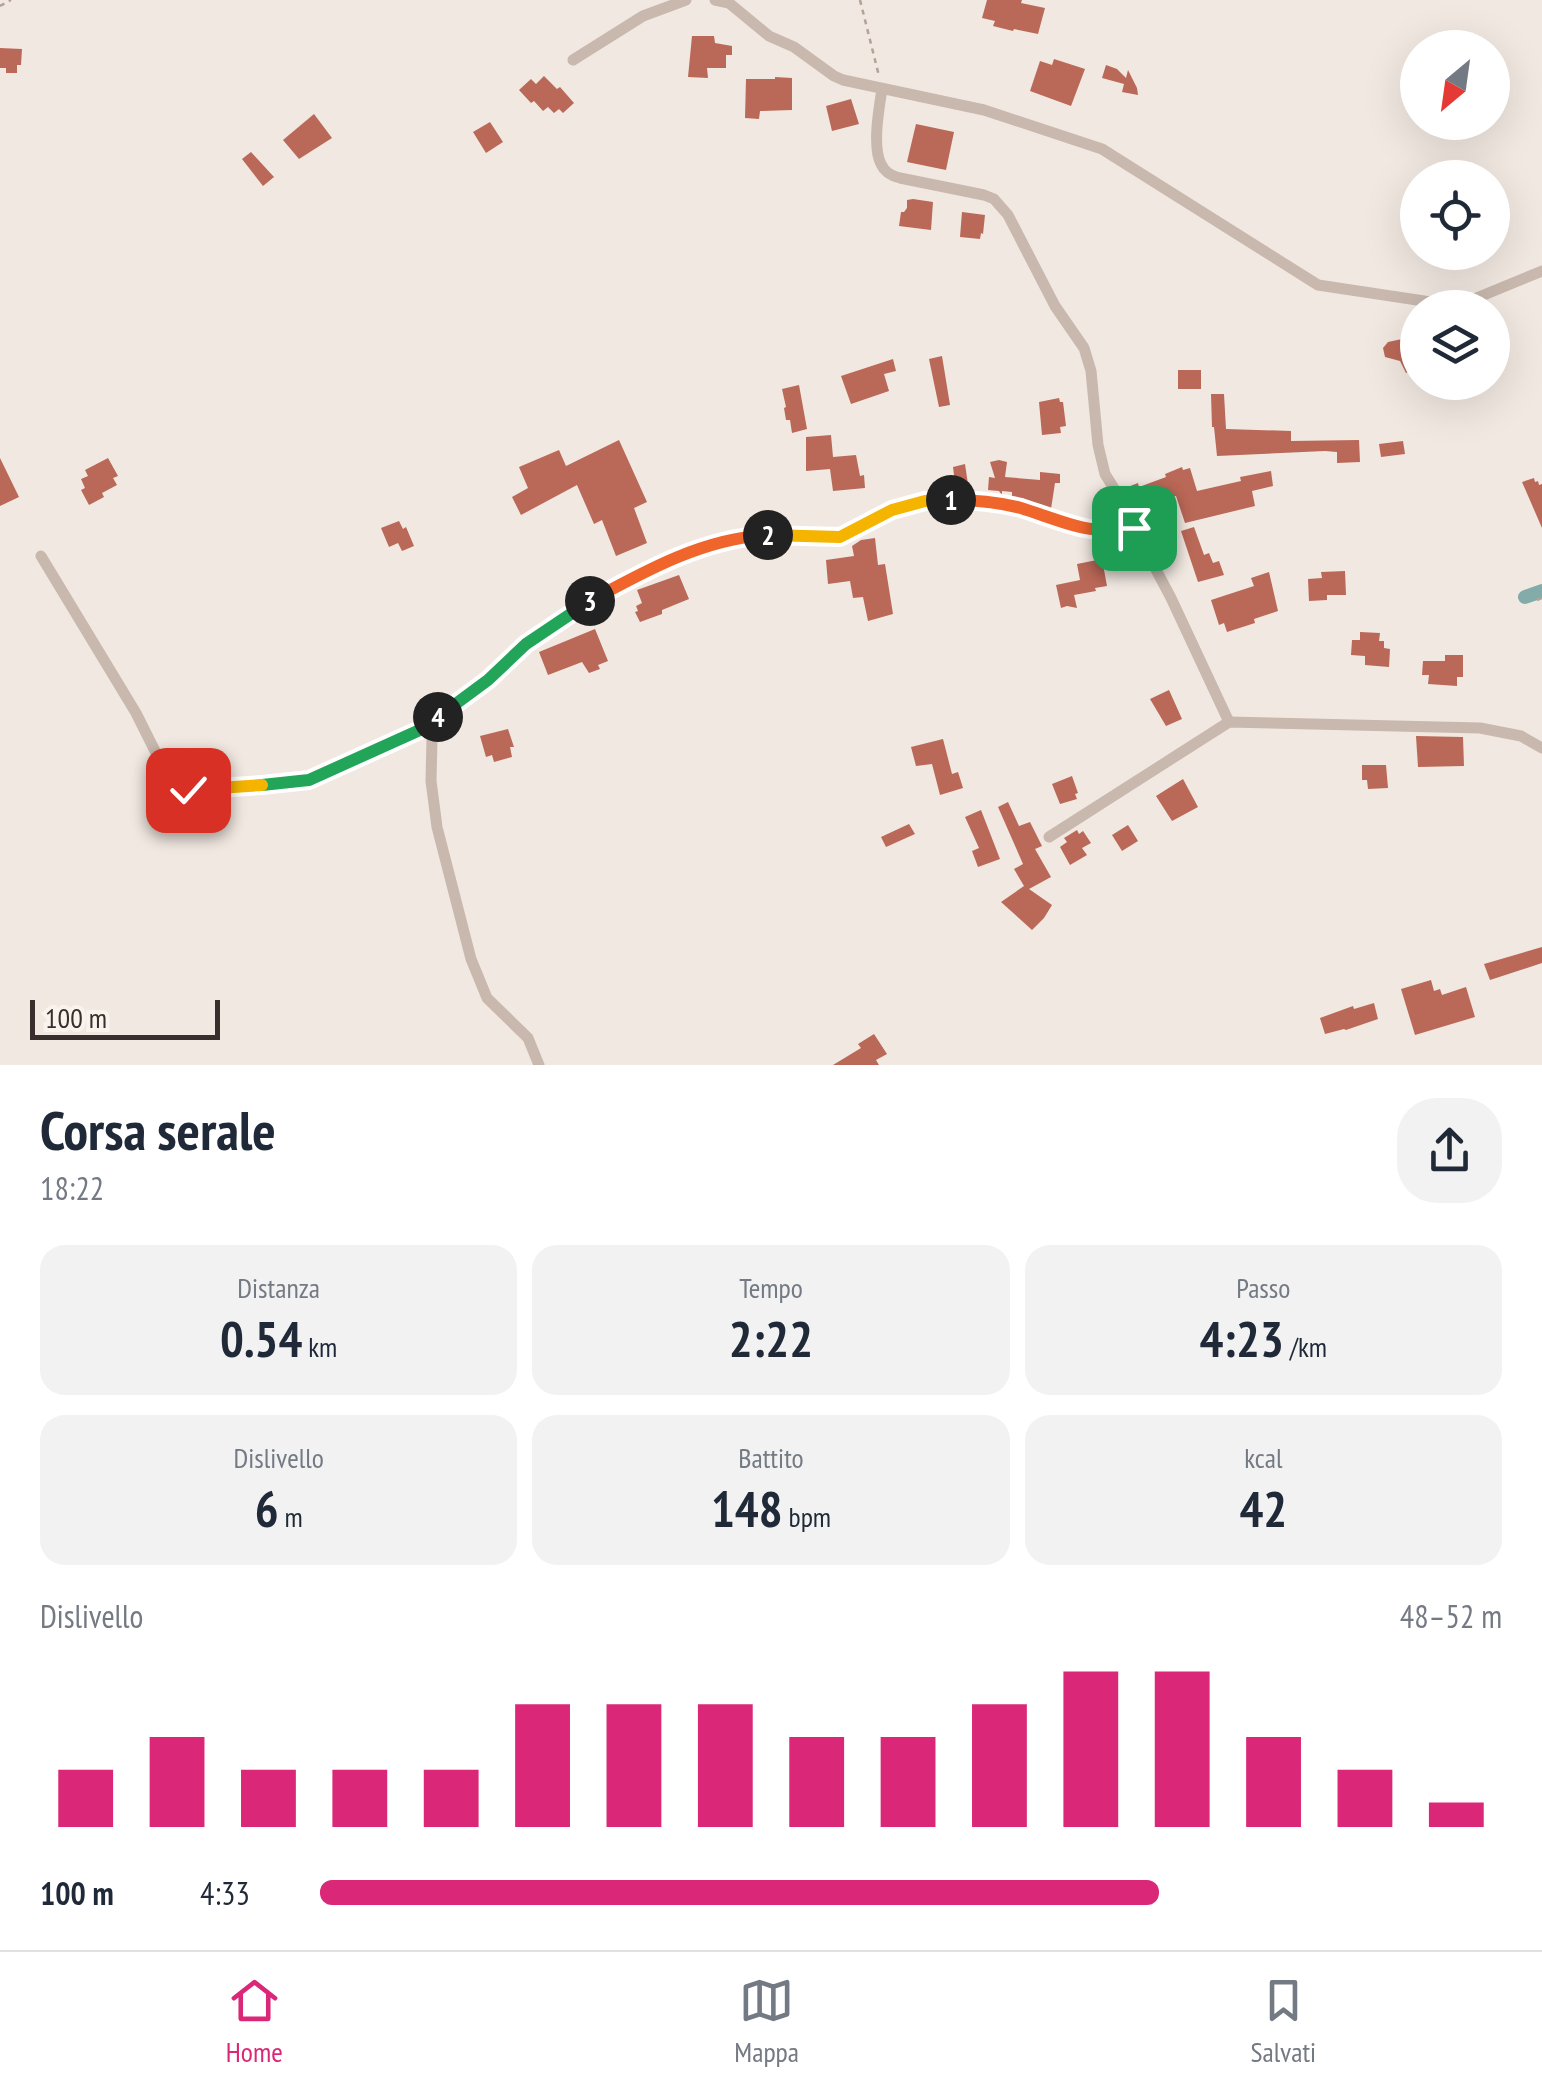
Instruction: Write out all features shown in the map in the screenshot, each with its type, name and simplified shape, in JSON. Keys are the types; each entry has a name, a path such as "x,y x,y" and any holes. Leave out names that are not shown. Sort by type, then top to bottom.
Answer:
{"street":[{"path":"573,60 642,16 686,0"},
{"path":"715,0 728,3 769,36 834,76 984,110 1102,149 1318,285 1457,306 1542,272"},
{"path":"882,89 878,158 886,171 900,178 994,199 1008,215 1055,306 1084,348 1104,474 1130,516 1229,722"},
{"path":"41,556 136,713 160,761 178,786 207,790 309,780 422,729 488,680 526,644 590,602 682,555 722,543 763,535 840,537 892,510 925,501 979,500 1020,508 1081,529 1116,533 1135,530"},
{"path":"439,716 432,739 431,781 437,827 470,960 487,998 528,1038 538,1065"},
{"path":"1049,837 1229,722 1480,728 1521,736 1542,748"}],"path":[{"path":"0,6 11,0"},
{"path":"860,0 882,89"}],"building":[{"path":"987,0 1022,0 1021,3 1045,8 1038,34 993,26 995,21 982,18"},
{"path":"692,36 714,36 715,43 732,46 732,55 726,55 726,68 707,68 708,78 688,77"},
{"path":"0,48 22,49 17,73 6,73 6,68 0,68"},
{"path":"1054,59 1085,69 1071,106 1030,91 1040,61 1052,65"},
{"path":"1106,65 1126,78 1128,70 1138,95 1122,92 1124,84 1102,78"},
{"path":"544,76 574,103 563,113 559,109 554,113 548,107 543,111 519,90 531,79 536,84"},
{"path":"792,78 792,110 760,111 759,119 745,118 746,79"},
{"path":"851,99 859,124 832,131 826,106"},
{"path":"314,114 332,138 299,159 283,140"},
{"path":"490,122 503,142 486,153 473,132"},
{"path":"916,124 954,132 946,170 907,162"},
{"path":"251,152 274,177 263,186 242,159"},
{"path":"907,200 933,202 931,230 899,226"},
{"path":"962,212 985,215 980,239 960,237"},
{"path":"1400,339 1400,361 1385,357 1383,348 1388,342"},
{"path":"942,356 950,405 939,407 929,359"},
{"path":"893,359 896,371 884,374 889,391 851,404 841,376"},
{"path":"1178,370 1201,370 1201,389 1178,389"},
{"path":"799,385 807,429 792,433 782,389"},
{"path":"1211,394 1224,394 1226,429 1291,431 1291,441 1359,440 1360,462 1337,463 1337,452 1325,451 1217,456"},
{"path":"1059,398 1066,426 1060,427 1061,433 1042,435 1039,402"},
{"path":"831,435 833,457 856,455 865,488 833,491 830,469 806,471 806,437"},
{"path":"619,440 647,502 634,508 647,543 616,556 602,520 594,524 577,485 521,515 512,497 528,488 519,467 559,450 566,466"},
{"path":"1403,441 1405,454 1381,457 1379,444"},
{"path":"0,458 19,497 0,506"},
{"path":"108,458 118,476 113,478 117,485 89,505 81,490 85,488 81,479 88,476 85,470"},
{"path":"990,462 1007,462 1005,477 1040,480 1040,472 1060,474 1051,509 1012,497 1012,492 1002,491 1002,495 988,490 989,477 995,478"},
{"path":"965,464 969,491 956,491 953,467"},
{"path":"1182,467 1190,468 1197,491 1271,471 1273,486 1252,491 1255,506 1185,523 1176,496 1146,507 1148,514 1141,517 1125,488 1138,483 1139,487"},
{"path":"1534,478 1542,484 1542,528 1522,482"},
{"path":"399,521 414,546 402,551 398,543 389,547 381,528"},
{"path":"1194,527 1204,555 1209,553 1213,563 1219,561 1224,575 1198,582 1181,531"},
{"path":"875,538 878,565 885,564 893,614 868,621 863,597 853,598 850,581 828,584 826,560 854,556 852,546"},
{"path":"1102,559 1107,586 1074,595 1077,608 1061,608 1056,585 1080,580 1077,564"},
{"path":"1345,571 1346,595 1327,595 1327,600 1309,601 1308,579 1322,578 1321,572"},
{"path":"1269,572 1278,611 1227,632 1224,623 1219,625 1211,600 1254,586 1251,578"},
{"path":"679,575 689,599 640,622 635,612 642,603 637,590"},
{"path":"595,629 608,661 598,665 600,669 589,673 582,662 548,675 539,652"},
{"path":"1360,632 1380,633 1379,641 1390,649 1389,667 1365,665 1365,656 1351,655 1352,640 1360,640"},
{"path":"1445,655 1463,655 1463,677 1457,677 1457,686 1428,684 1429,675 1422,675 1423,661 1445,661"},
{"path":"1169,690 1182,719 1166,726 1150,699"},
{"path":"508,729 514,747 510,747 512,757 494,762 492,755 486,757 480,736"},
{"path":"1416,736 1463,737 1464,766 1418,767"},
{"path":"943,739 952,774 958,772 963,788 940,795 932,764 916,766 911,747"},
{"path":"1362,765 1386,765 1388,788 1368,789 1367,780 1362,780"},
{"path":"1072,776 1077,799 1060,804 1052,784"},
{"path":"1183,779 1198,807 1172,821 1156,796"},
{"path":"1008,802 1019,826 1030,822 1042,846 1035,849 1051,877 1029,889 1052,905 1032,930 1001,902 1024,886 1014,869 1023,864 998,807"},
{"path":"981,810 1000,859 978,867 972,851 979,848 965,817"},
{"path":"909,824 915,834 886,847 881,837"},
{"path":"1128,825 1138,841 1122,851 1112,835"},
{"path":"1077,830 1079,834 1083,831 1091,843 1082,848 1087,855 1070,865 1060,847 1067,842 1064,838"},
{"path":"1542,947 1542,963 1490,980 1484,964"},
{"path":"1431,980 1434,991 1440,989 1442,995 1466,987 1475,1017 1415,1035 1401,989"},
{"path":"1374,1003 1378,1019 1325,1034 1320,1018"},
{"path":"874,1034 887,1054 876,1060 879,1065 833,1065 861,1048 858,1044"}],"waterway":[{"path":"1525,597 1542,591"}],"route":[{"path":"188,790 309,780 352,762 422,729 488,680 526,644 590,602 682,555 722,543 763,535 840,537 892,510 925,501 979,500 1020,508 1081,529 1116,533 1134,528"}]}
